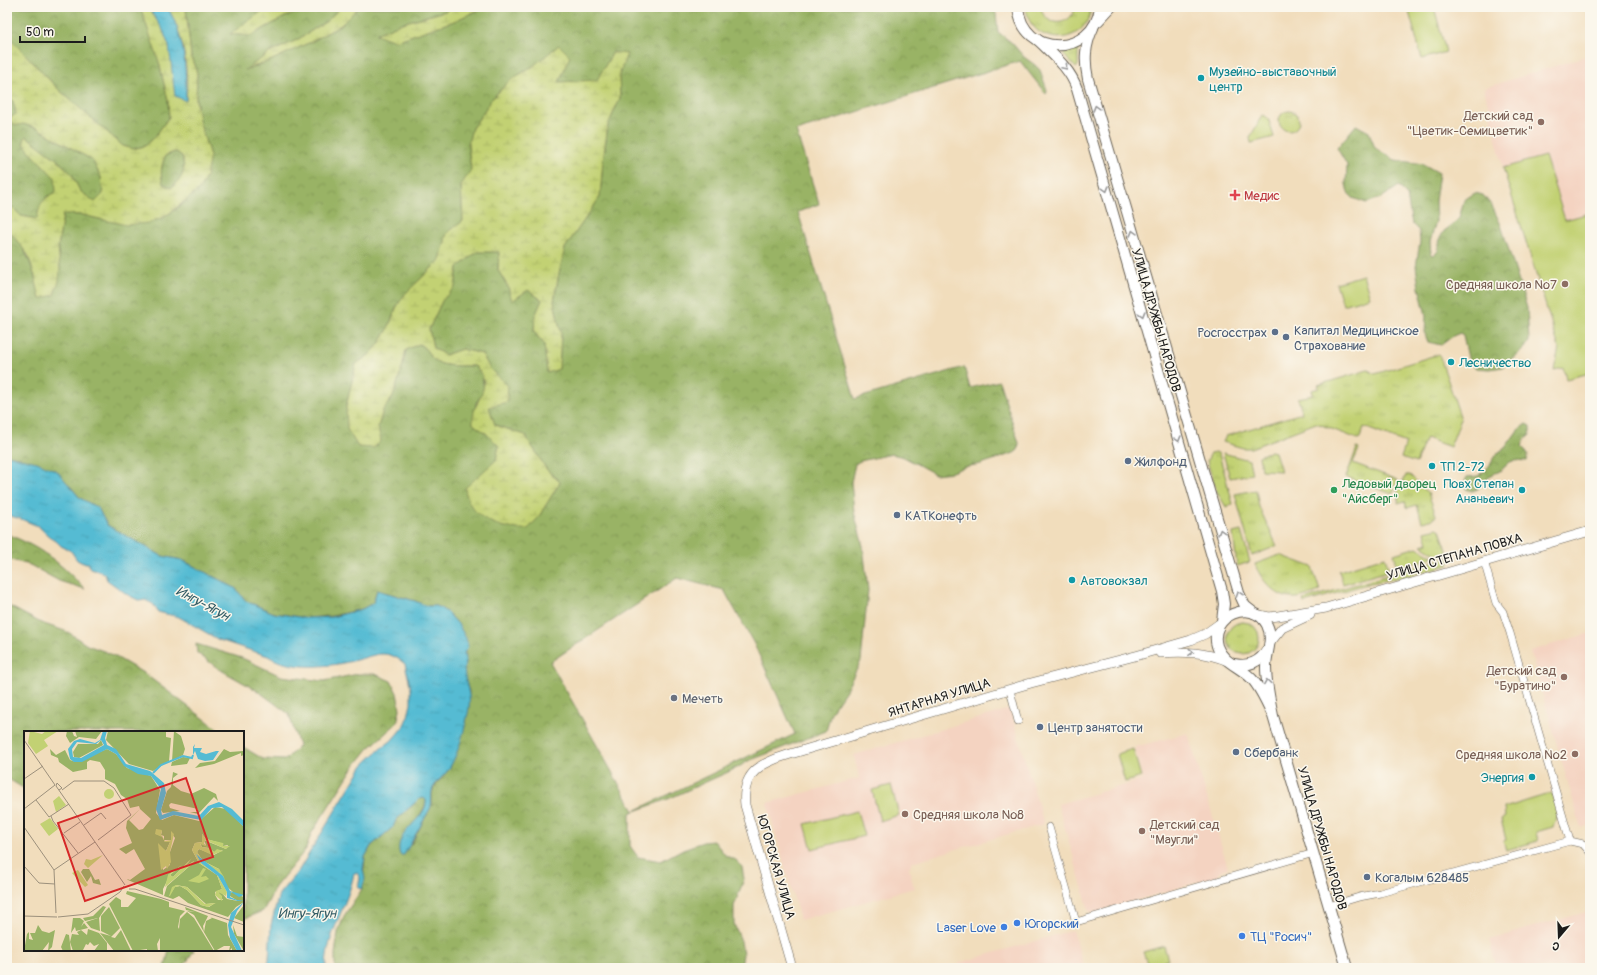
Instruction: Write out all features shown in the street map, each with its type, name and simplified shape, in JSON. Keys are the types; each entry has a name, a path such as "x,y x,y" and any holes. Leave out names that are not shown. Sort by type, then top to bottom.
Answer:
{"main road":[{"name":"УЛИЦА ДРУЖБЫ НАРОДОВ","path":"1018,7 1020,19 1024,27 1066,68 1072,76 1077,89 1222,591 1224,604 1220,623"},
{"name":"УЛИЦА ДРУЖБЫ НАРОДОВ","path":"1100,7 1085,52 1088,79 1239,593 1243,603 1254,613"},
{"path":"1037,40 1054,46 1067,45 1080,40 1111,7"},
{"path":"1244,611 1254,613 1261,618 1267,626 1270,635 1266,675 1274,716 1253,680 1220,653 1217,645 1216,634 1220,623 1235,612 1244,611"},
{"path":"1231,662 1242,665 1255,662 1263,656 1268,647"},
{"name":"УЛИЦА ДРУЖБЫ НАРОДОВ","path":"1274,716 1347,968"}],"street":[{"name":"УЛИЦА СТЕПАНА ПОВХА","path":"1326,608 1590,531"},
{"path":"1484,562 1496,603 1503,612 1510,633 1570,841"},
{"path":"1254,613 1269,617 1326,608"},
{"path":"1268,647 1278,632 1287,625 1326,608"},
{"path":"1139,656 1199,637 1212,630 1220,623"},
{"path":"1139,656 1189,651 1208,654 1231,662"},
{"name":"ЯНТАРНАЯ УЛИЦА","path":"751,774 773,760 1010,690 1139,656"},
{"path":"1010,690 1018,721"},
{"name":"ЮГОРСКАЯ УЛИЦА","path":"751,774 745,790 746,805 792,968"},
{"path":"1049,827 1076,922 1314,853"},
{"path":"1329,906 1359,897 1380,894 1570,841 1584,844 1590,852"}],"shaded area":[{"path":"1590,55 1590,373 1566,379 1563,368 1554,370 1559,348 1503,168 1484,88"},
{"path":"1590,633 1590,825 1581,828 1530,651"},
{"name":"Средняя школа №8","path":"1010,709 1044,824 912,862 909,868 914,888 800,920 767,803 859,778 854,755"},
{"name":"Детский сад \"Маугли\"","path":"1188,733 1228,868 1218,872 1219,876 1090,914 1058,804 1143,780 1135,747"},
{"path":"1590,911 1590,968 1497,968 1489,940"},
{"path":"1073,930 1084,968 961,968 959,963"}],"green space":[{"path":"7,7 138,7 142,12 159,61 168,101 169,117 154,138 145,146 133,149 123,146 58,89 7,35"},
{"path":"138,7 148,7 162,28 186,101 187,77 184,52 178,29 167,7 186,7 191,57 197,73 196,100 199,120 210,156 206,177 199,190 166,216 149,223 126,225 82,215 63,214 58,247 60,269 59,281 54,295 40,299 28,255 7,228 7,202 21,216 37,219 42,202 56,192 55,178 23,143 26,136 55,158 71,173 80,191 95,202 103,194 101,177 92,160 37,128 23,124 16,126 8,119 16,114 13,101 7,95 7,35 58,89 123,146 133,149 145,146 154,138 169,117 168,101 159,62 142,12","holes":["176,152 182,156 184,166 181,178 171,188 163,184 161,173 163,162 166,155"]},
{"path":"186,7 268,7 231,34 250,36 283,18 309,7 341,7 327,21 297,40 269,53 247,69 272,60 313,41 341,25 359,7 451,7 446,11 402,23 377,34 395,41 454,21 489,7 994,7 998,32 1012,43 1024,57 1040,70 1047,90 1046,94 1020,61 796,131 819,204 798,212 855,399 964,367 970,388 999,381 1019,443 1018,450 1014,453 981,464 964,467 952,472 935,474 904,457 892,454 860,461 855,464 851,482 854,512 863,546 868,590 861,661 846,690 831,712 826,731 748,761 737,768 668,799 630,813 630,846 638,857 661,861 683,849 703,842 714,841 726,856 736,860 742,867 744,879 734,906 734,924 741,941 743,954 741,968 335,968 338,932 344,916 362,889 365,857 371,846 393,827 396,820 419,799 424,798 426,800 426,804 424,809 401,839 411,845 432,804 432,793 434,787 450,768 466,723 469,691 464,677 466,657 458,624 448,613 437,606 427,606 377,590 373,603 362,609 332,616 306,618 274,613 246,601 235,588 182,560 162,556 107,525 98,508 80,498 71,487 19,457 7,455 7,228 20,244 29,260 40,299 60,269 58,247 63,214 82,215 108,221 149,223 166,216 183,204 210,156 199,120 196,100 197,73 191,57","holes":["613,52 626,54 619,75 620,98 608,125 600,197 565,248 554,301 561,334 559,369 547,373 544,344 534,332 535,316 542,300 528,290 512,300 508,287 498,270 499,252 477,252 458,267 455,287 442,301 429,329 433,348 445,355 462,349 482,354 490,369 508,386 489,407 495,425 525,435 547,470 560,482 538,518 483,473 496,460 499,446 487,434 473,424 476,403 484,391 482,374 475,366 438,363 419,344 406,350 393,397 383,410 378,427 346,407 356,364 369,355 379,344 387,331 397,306 405,294 440,260 447,233 463,221 461,185 471,170 468,145 472,128 490,101 509,81 533,66 558,82 598,80","677,578 724,590 754,644 795,734 634,811 550,662"]},
{"path":"268,7 309,7 283,18 250,36 230,34"},
{"path":"341,7 359,7 341,25 313,41 272,60 245,70 269,53 297,40 327,21"},
{"path":"451,7 489,7 454,21 395,41 376,34 402,23 446,11"},
{"path":"1026,7 1041,7 1043,14 1047,19 1052,22 1058,22 1069,18 1073,14 1075,7 1091,7 1087,20 1080,30 1070,36 1058,38 1047,36 1037,30 1030,20"},
{"path":"1434,7 1446,52 1422,59 1408,8"},
{"path":"559,45 570,56 559,82 597,80 613,52 627,54 619,75 620,98 608,125 600,197 565,248 559,273 554,301 561,334 559,369 547,373 544,344 534,332 535,316 542,300 528,290 512,301 508,287 498,270 499,252 477,252 458,267 455,287 442,301 429,329 433,348 445,355 462,349 482,354 490,369 508,386 507,402 489,407 495,425 525,435 547,470 560,482 538,518 528,529 507,528 497,525 479,515 467,498 465,488 496,460 499,446 487,434 473,424 475,408 481,395 484,381 475,366 438,363 419,344 406,350 393,397 383,410 378,427 381,441 374,448 358,447 347,429 346,407 356,364 369,355 379,344 387,331 397,306 405,294 440,260 447,233 463,221 461,185 471,170 468,144 472,128 490,101 509,81 533,66"},
{"path":"1078,49 1078,66 1076,68 1063,54 1064,52"},
{"path":"7,95 13,101 16,114 23,124 37,128 92,160 101,177 103,194 95,202 80,191 71,173 55,158 26,136 23,143 56,178 56,192 46,197 37,219 21,216 7,202"},
{"path":"1289,111 1296,114 1299,121 1296,128 1289,131 1282,128 1279,121 1282,114"},
{"path":"1262,115 1268,118 1274,137 1251,143 1250,138"},
{"path":"1356,125 1369,132 1375,148 1395,160 1423,164 1439,173 1435,201 1436,221 1430,242 1431,254 1434,255 1438,251 1440,238 1444,231 1454,224 1459,218 1464,200 1475,193 1483,195 1492,206 1501,225 1527,308 1529,341 1525,348 1503,367 1489,369 1476,368 1469,362 1463,335 1460,333 1453,336 1441,345 1428,342 1425,334 1426,315 1419,288 1416,266 1420,242 1419,231 1412,224 1407,196 1399,186 1381,198 1366,203 1353,198 1348,193 1346,184 1347,165 1337,148"},
{"path":"176,152 182,156 184,166 181,178 171,188 163,185 162,169 166,155"},
{"name":"Средняя школа №7","path":"1545,156 1565,220 1590,213 1590,373 1566,379 1563,368 1554,370 1559,348 1503,168"},
{"path":"1363,275 1370,297 1343,305 1336,283"},
{"path":"1439,354 1461,419 1450,447 1426,438 1416,463 1401,458 1406,443 1364,427 1360,438 1358,439 1316,423 1251,448 1243,448 1223,442 1226,436 1302,413 1298,398 1313,395 1312,390 1319,388 1318,385 1368,370 1375,374"},
{"path":"1526,424 1530,426 1530,435 1525,439 1522,446 1528,455 1527,461 1516,460 1510,462 1500,471 1491,475 1478,489 1472,491 1466,489 1465,481 1467,477 1479,476 1489,466 1498,453 1505,448 1518,430"},
{"path":"1357,448 1359,449 1353,463 1398,480 1392,494 1346,477"},
{"path":"1271,451 1275,452 1281,471 1261,470 1259,456"},
{"path":"1216,452 1219,454 1233,504 1226,507 1216,490 1207,461 1211,453"},
{"path":"1223,453 1249,460 1252,474 1230,478"},
{"path":"1406,475 1410,475 1428,493 1436,515 1434,519 1422,522 1417,505 1407,508 1405,501 1398,503 1399,494 1397,493 1401,481 1403,482"},
{"path":"1256,490 1259,507 1277,546 1252,556 1235,494"},
{"path":"1438,528 1448,553 1439,556 1422,545 1428,543 1425,531"},
{"path":"1241,531 1250,562 1237,566 1233,533"},
{"path":"7,534 40,550 58,563 85,589 59,581 30,565 7,559"},
{"path":"1417,547 1434,557 1398,568 1394,554"},
{"path":"1280,555 1312,567 1320,591 1298,598 1291,598 1279,594 1269,586 1260,575 1255,564"},
{"path":"1385,557 1389,571 1343,584 1339,571"},
{"path":"1449,557 1450,562 1448,565 1404,577 1370,583 1304,603 1303,600"},
{"path":"7,605 41,623 68,632 87,645 109,653 145,674 221,731 24,731 24,788 7,779"},
{"path":"1240,622 1246,622 1256,629 1259,638 1258,644 1252,651 1246,654 1240,654 1230,647 1227,641 1227,635 1234,625"},
{"path":"196,644 242,658 281,676 324,681 358,674 375,674 391,681 397,693 400,709 397,723 368,749 353,768 311,834 306,849 275,887 263,911 244,919 244,748 263,759 285,760 299,746 289,714 258,691 219,669 197,653"},
{"path":"1133,749 1141,777 1125,782 1117,754"},
{"path":"891,785 899,815 880,821 872,790"},
{"path":"1552,793 1558,812 1553,827 1536,832 1538,841 1506,850 1503,841 1506,840 1501,819 1505,817 1504,808"},
{"path":"857,811 864,836 812,849 805,824"},
{"path":"1164,946 1168,960 1148,966 1143,952"},
{"path":"169,951 193,951 183,968 165,968"}],"water":[{"path":"148,7 167,7 178,29 185,64 186,101 175,96 169,46 162,28"},
{"name":"Ингу-Ягун","path":"7,455 37,462 57,471 80,498 98,508 107,525 162,556 182,560 235,588 246,601 274,613 306,618 332,617 362,609 373,603 377,590 427,606 437,606 448,613 458,624 466,638 468,646 464,653 466,657 464,671 469,695 469,708 462,738 456,754 448,770 433,788 430,809 404,855 400,855 399,847 401,839 405,832 422,813 426,800 424,798 419,799 396,820 393,827 371,846 365,857 363,869 365,879 362,889 358,888 360,878 357,873 354,873 347,897 333,932 327,956 326,968 267,968 271,925 279,894 299,870 363,765 391,741 403,727 411,704 411,689 405,664 392,656 383,654 323,666 299,666 288,664 219,640 179,617 158,612 153,604 145,600 140,601 128,595 107,580 105,574 89,567 89,563 83,563 77,560 71,551 61,546 38,526 7,515"}],"place":[{"name":"Музейно-выставочный центр","path":"1201,78"},
{"name":"Детский сад \"Цветик-Семицветик\"","path":"1541,122"},
{"name":"Медис","path":"1235,195"},
{"name":"Средняя школа №7","path":"1565,284"},
{"name":"Росгосстрах","path":"1275,332"},
{"name":"Капитал Медицинское Страхование","path":"1286,337"},
{"name":"Лесничество","path":"1451,362"},
{"name":"Жилфонд","path":"1128,461"},
{"name":"ТП 2-72","path":"1432,466"},
{"name":"Ледовый дворец \"Айсберг\"","path":"1334,490"},
{"name":"Повх Степан Ананьевич","path":"1522,490"},
{"name":"КАТКонефть","path":"897,515"},
{"name":"Автовокзал","path":"1072,580"},
{"name":"Детский сад \"Буратино\"","path":"1564,677"},
{"name":"Мечеть","path":"674,698"},
{"name":"Центр занятости","path":"1040,727"},
{"name":"Сбербанк","path":"1236,752"},
{"name":"Средняя школа №2","path":"1575,754"},
{"name":"Энергия","path":"1532,777"},
{"name":"Средняя школа №8","path":"905,814"},
{"name":"Детский сад \"Маугли\"","path":"1142,831"},
{"name":"Когалым 628485","path":"1367,877"},
{"name":"Югорский","path":"1017,923"},
{"name":"Laser Love","path":"1004,927"},
{"name":"ТЦ \"Росич\"","path":"1242,936"}]}
